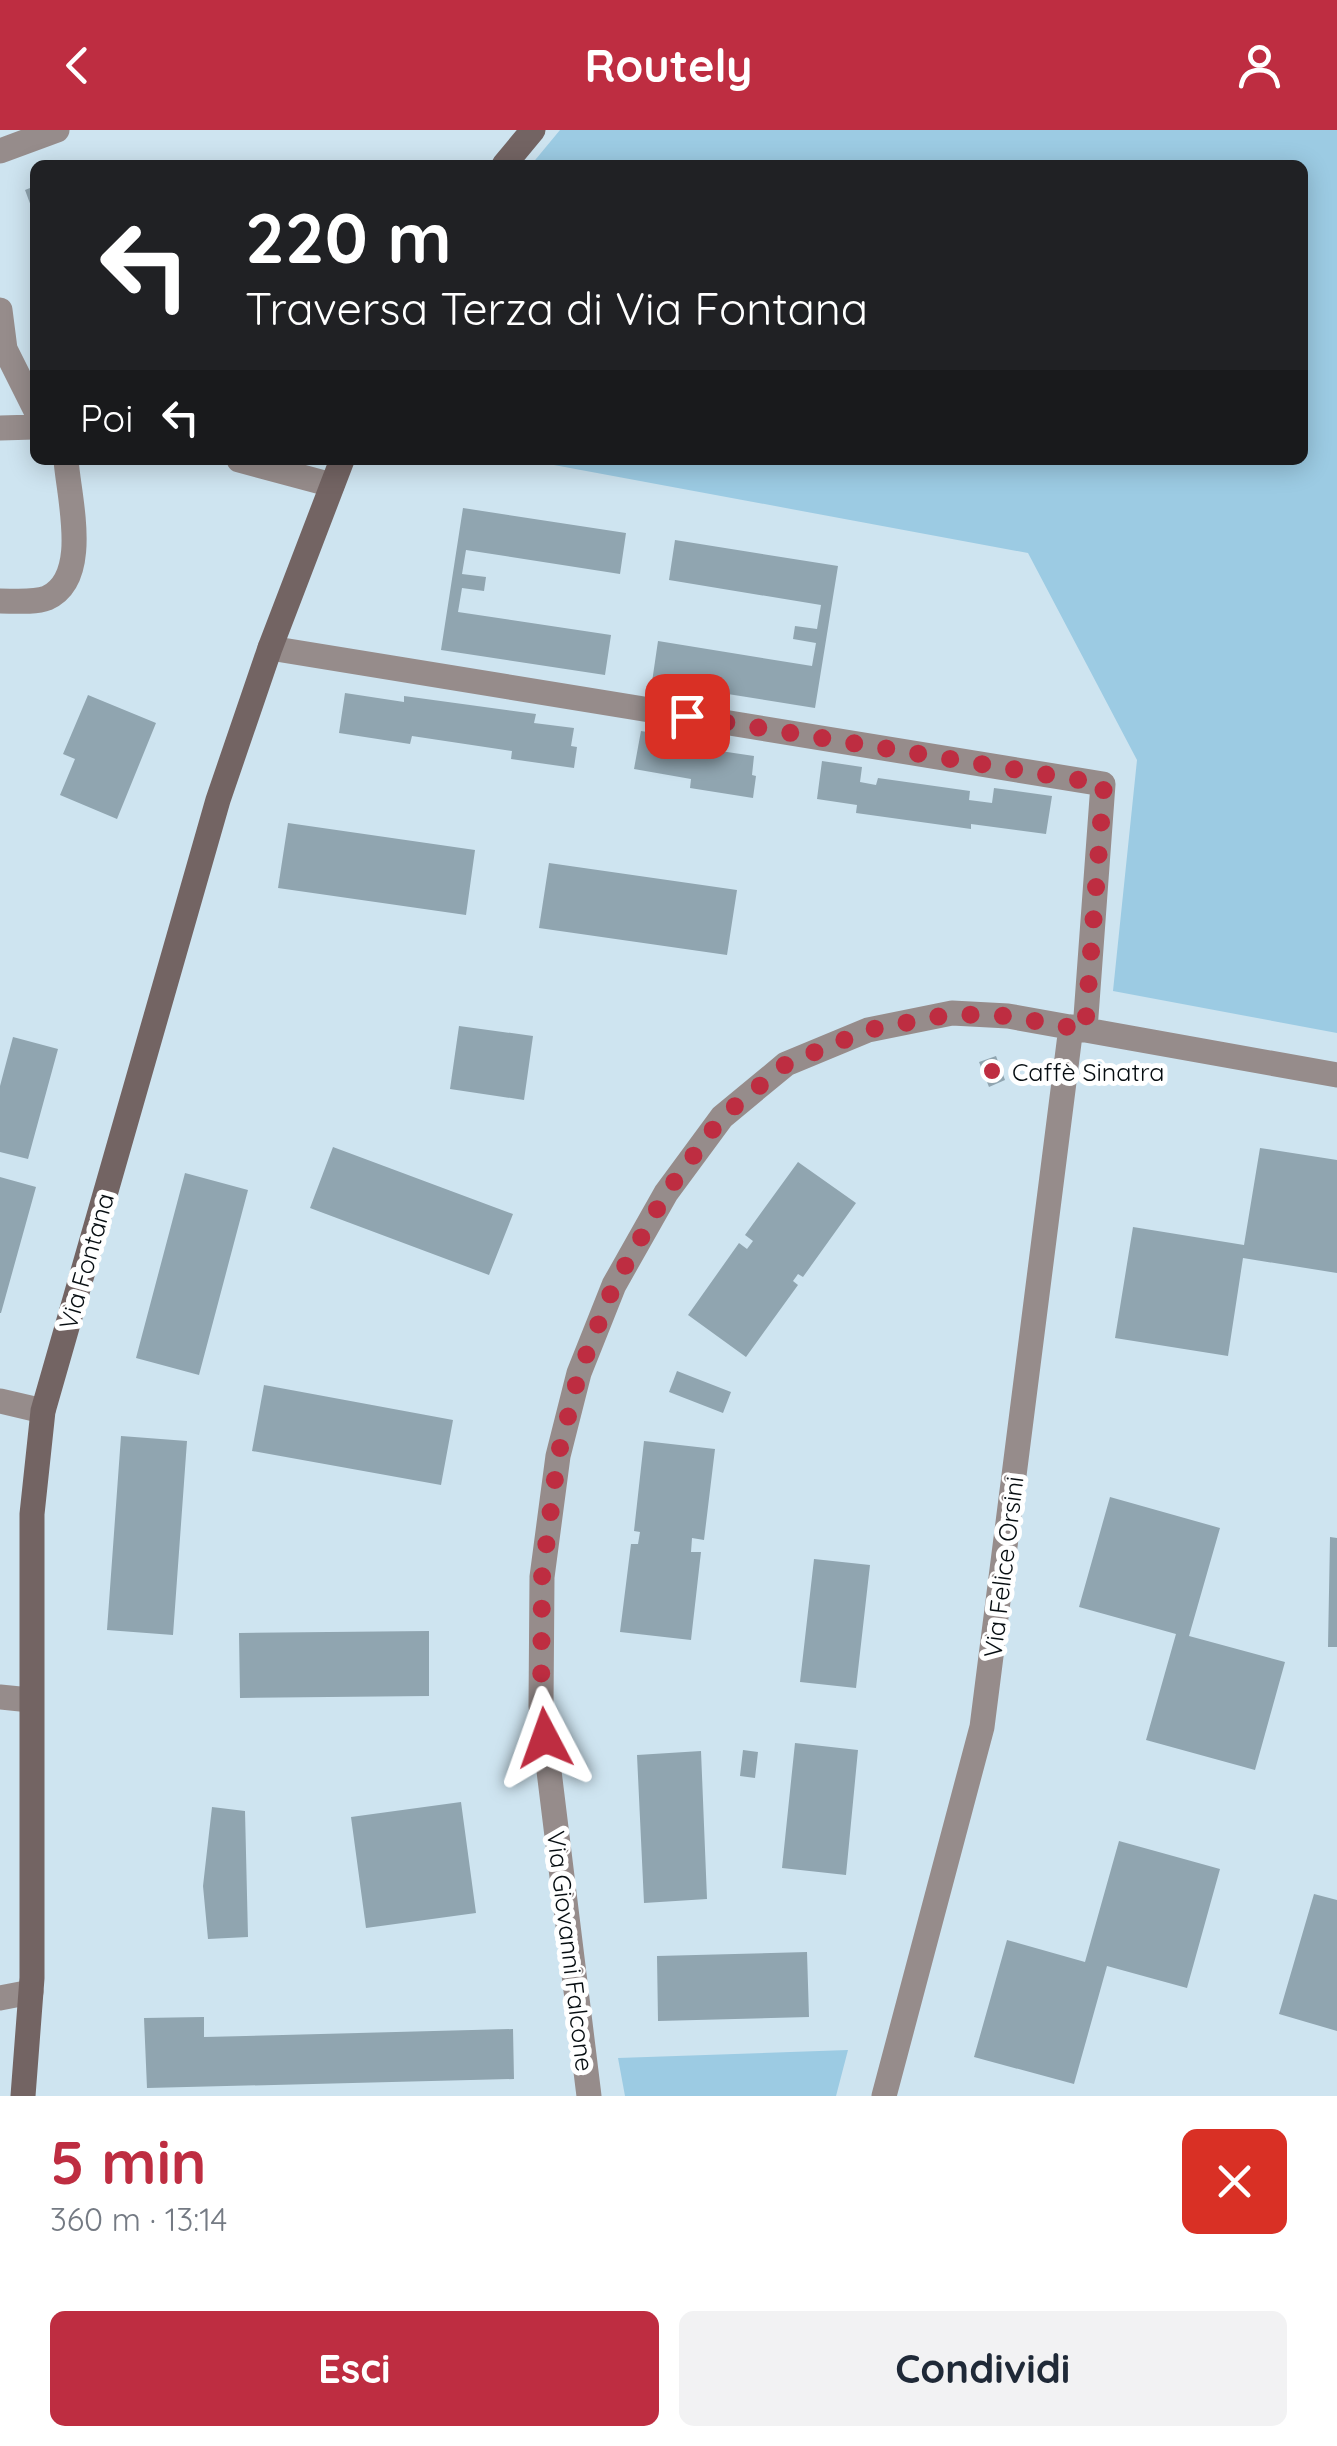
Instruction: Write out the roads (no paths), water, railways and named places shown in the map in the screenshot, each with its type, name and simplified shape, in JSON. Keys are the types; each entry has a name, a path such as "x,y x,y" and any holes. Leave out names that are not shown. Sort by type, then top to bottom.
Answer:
{"street":[{"path":"0,151 57,130"},
{"path":"508,160 533,130"},
{"path":"0,310 5,348 30,399"},
{"path":"0,428 30,427"},
{"path":"0,602 44,600 58,591 71,574 75,554 66,465"},
{"path":"258,465 332,485"},
{"name":"Via Fontana","path":"23,2096 30,1992 32,1514 43,1410 218,800 270,648 340,465"},
{"name":"Via Felice Orsini","path":"270,648 1104,784 1078,1028 982,1727 884,2096"},
{"name":"Via Giovanni Falcone","path":"589,2096 541,1706 542,1577 562,1440 579,1373 614,1285 666,1193 722,1117 786,1064 868,1030 952,1014 1008,1016 1337,1076"},
{"path":"0,1401 43,1410"},
{"path":"0,1697 30,1700"},
{"path":"0,1998 30,1992"}],"place":[{"name":"Caffè Sinatra","path":"992,1071"}]}
